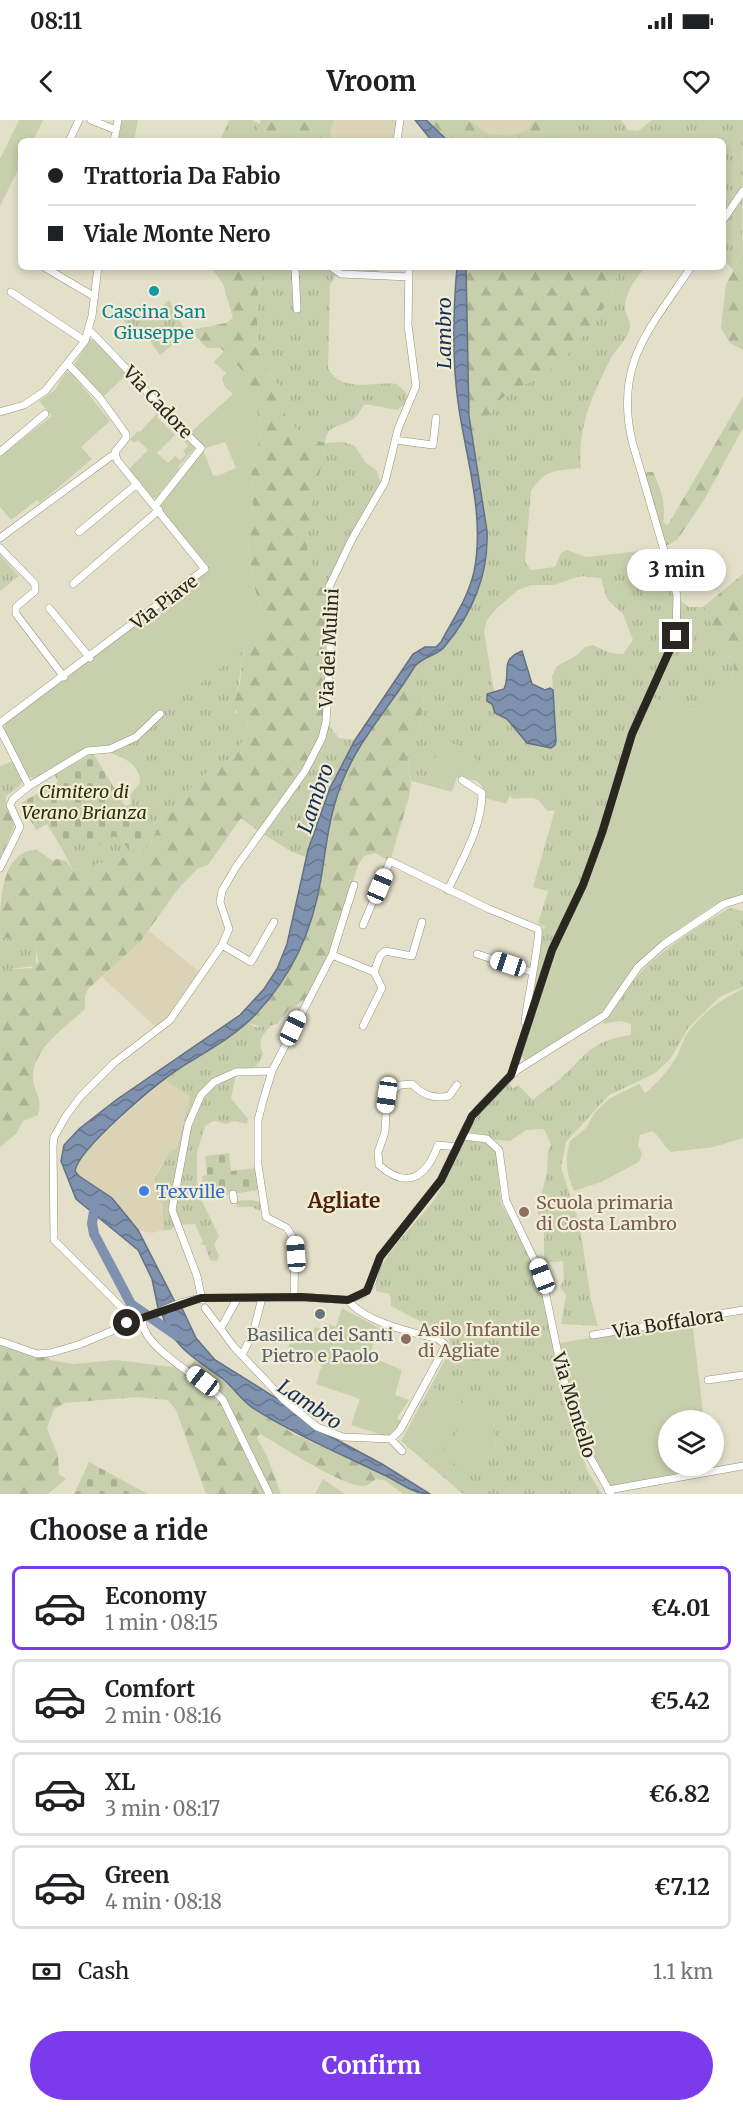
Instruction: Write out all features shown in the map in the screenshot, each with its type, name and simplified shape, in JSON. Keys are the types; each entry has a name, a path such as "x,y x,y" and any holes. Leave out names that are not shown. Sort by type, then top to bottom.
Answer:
{"street":[{"path":"70,138 79,120"},
{"path":"91,120 116,130"},
{"path":"115,138 118,120"},
{"path":"398,138 400,120"},
{"path":"726,216 743,191"},
{"path":"50,270 94,297"},
{"path":"0,412 38,397 85,341 89,330 98,270"},
{"path":"295,270 297,309"},
{"path":"335,270 341,274 409,277"},
{"name":"Via dei Mulini","path":"222,945 228,924 220,902 222,891 236,867 305,771 322,738 326,722 330,656 329,587 352,538 385,482 395,440 416,386 408,325 409,270"},
{"path":"511,1075 552,950 583,885 602,833 632,734 676,636 677,595 632,441 628,422 626,387 630,370 642,341 689,270"},
{"path":"12,292 85,341"},
{"name":"Via Cadore","path":"89,330 108,347 160,409 201,448 157,508"},
{"path":"0,538 110,457 115,456 126,438 124,431 100,398 68,364"},
{"path":"0,452 45,414"},
{"path":"395,440 432,445 436,418"},
{"name":"Via Piave","path":"0,723 90,658 204,570 204,564 115,456"},
{"path":"79,532 137,484"},
{"path":"74,584 157,508"},
{"path":"0,548 35,584 35,591 16,607 16,614 64,677"},
{"path":"49,608 90,658"},
{"path":"0,868 20,827 10,806 29,786 87,750 110,749 136,737 160,714"},
{"path":"0,729 29,786"},
{"path":"448,890 475,833 482,806 482,793 462,780"},
{"path":"363,925 390,861 448,890 538,929 540,939 532,972 525,1031"},
{"path":"294,1297 295,1241 287,1228 266,1217 258,1165 258,1120 272,1071 332,956 354,885"},
{"path":"0,1341 36,1353 50,1353 78,1345 180,1303 201,1299 294,1297 348,1300 369,1288 380,1257 441,1180 478,1107 511,1075 605,1015 638,968 664,944 724,904 743,898"},
{"path":"134,1320 54,1240 54,1137 80,1097 114,1063 159,1030 222,945 251,962 274,922"},
{"path":"363,1026 381,988 374,972 380,956 385,951 412,956 422,922"},
{"path":"477,954 532,972"},
{"path":"332,956 374,972"},
{"path":"201,1299 191,1258 178,1231 172,1210 183,1143 201,1095 223,1076 236,1072 272,1071"},
{"path":"457,1085 448,1096 437,1098 422,1094 412,1084 400,1085 387,1095 385,1132 378,1152 379,1165 388,1173 411,1178 423,1174 432,1161 438,1145 458,1147"},
{"name":"Via Montello","path":"462,1136 487,1139 499,1150 506,1200 514,1221 537,1263 546,1290 560,1363 582,1443 609,1492"},
{"path":"242,1354 253,1333 262,1298"},
{"path":"221,1328 237,1299"},
{"path":"348,1300 365,1314 438,1339 446,1345 400,1430 386,1439"},
{"path":"205,1308 242,1354 284,1400 317,1427 344,1437 386,1439 402,1451"},
{"name":"Via Boffalora","path":"593,1335 743,1310"},
{"path":"143,1317 145,1329 159,1351 215,1390 223,1400 269,1494"},
{"path":"708,1380 743,1375"},
{"path":"609,1492 743,1467"}],"shaded area":[{"path":"334,120 400,120 397,138 330,138"},
{"path":"468,120 535,120 525,131 508,136 489,134"},
{"path":"149,931 202,974 159,1030 102,977"},
{"path":"167,1078 167,1082 190,1096 177,1148 169,1152 157,1173 156,1194 163,1206 163,1230 152,1233 138,1230 104,1193 90,1186 75,1171 76,1163 89,1146"}],"green space":[{"path":"19,120 43,120 34,138 18,138 18,170 0,206 0,159"},
{"path":"122,120 138,120 135,138 119,138"},
{"path":"229,120 252,120 260,124 256,138 221,138"},
{"path":"261,120 334,120 330,138 256,138"},
{"path":"426,120 468,120 489,134 508,136 525,131 535,120 554,120 566,138 445,138"},
{"path":"554,120 621,120 628,130 638,131 652,120 743,120 742,254 733,270 726,262 726,138 566,138"},
{"path":"743,226 743,350 730,343 721,328 726,284 742,254"},
{"path":"213,270 266,270 260,286 257,314 257,329 264,364 283,392 282,402 287,418 299,431 324,443 325,449 311,510 307,551 314,568 329,587 326,722 312,760 260,832 241,818 208,865 197,869 178,889 140,942 88,989 85,996 85,1009 51,1039 34,1068 33,1079 39,1100 38,1115 23,1121 16,1134 0,1147 0,970 32,968 38,962 36,948 0,936 2,895 9,869 25,852 37,850 53,861 57,859 66,861 73,870 137,854 149,846 161,821 176,803 205,774 234,756 249,730 234,705 240,683 243,651 261,625 263,616 252,579 248,541 253,518 251,470 262,429 247,376 224,351 220,348 207,348 190,330 226,323 233,318 223,284"},
{"path":"266,270 380,270 374,274 337,273 330,285 328,368 334,376 349,384 397,384 407,394 405,404 397,410 365,404 355,417 328,432 325,443 343,442 355,446 365,462 377,471 382,487 329,587 310,562 307,552 312,500 325,449 301,432 288,419 282,403 283,392 264,364 257,329 258,299"},
{"path":"466,270 617,270 612,295 595,322 569,353 545,374 512,391 496,403 477,435 474,447 466,383"},
{"path":"617,270 643,270 635,280 627,297 625,308 630,326 629,331 611,358 588,411 581,439 581,468 552,472 541,479 531,491 525,562 531,570 555,567 561,553 567,550 586,557 668,548 682,602 689,607 703,607 724,651 734,663 732,682 698,710 678,708 649,697 610,811 525,1031 538,929 546,928 538,923 548,891 533,887 555,810 548,811 539,801 532,798 512,798 510,795 508,800 457,745 448,742 439,747 427,785 411,781 407,756 419,733 424,698 413,684 406,681 421,659 441,650 470,610 481,582 488,549 474,447 477,435 496,403 512,391 545,374 569,353 595,322 612,295","holes":["581,576 601,578 607,599 623,614 633,640 623,654 610,653 593,645 585,647 576,656 557,666 552,676 556,741 539,744 527,743 507,719 494,711 488,694 494,691 484,632 487,620 518,590 531,585 553,585"]},
{"path":"169,300 185,331 190,330 160,355 141,328 132,330 123,320 139,307 157,312"},
{"path":"95,339 126,375 102,398 74,365 90,340"},
{"path":"224,351 247,376 262,429 251,470 253,518 248,541 252,579 263,616 261,625 243,651 134,735 113,746 96,746 80,751 38,779 28,777 4,729 6,723 208,570 208,566 161,509 161,505 200,453 204,452 213,475 217,476 236,468 225,442 206,448 192,434 192,431 233,394 225,387 222,378 226,373 214,362"},
{"path":"70,371 110,421 81,447 92,459 40,503 37,500 11,520 0,507 0,456 52,416 39,401 55,390 66,372"},
{"path":"743,396 743,428 704,500 677,540 664,547 644,472 653,472 656,478 663,502 663,522 668,525"},
{"path":"158,412 160,414 157,417 175,435 157,453 168,463 175,456 180,460 186,455 183,451 188,446 181,438 184,435 195,448 179,466 179,470 161,491 158,498 153,498 129,469 148,450 138,440 134,443 130,439 138,431 140,432"},
{"path":"0,555 19,576 0,591"},
{"path":"743,574 743,680 732,682 734,663 724,651 703,607"},
{"path":"243,651 235,712 246,721 249,730 234,756 209,772 161,821 149,846 137,854 73,870 61,847 131,804 130,795 140,783 138,771 130,763 108,752"},
{"path":"743,680 743,896 711,907 662,941 630,972 605,1011 526,1061 520,1056 553,952 584,887 638,724 652,697 678,708 698,710 732,682"},
{"path":"406,681 413,684 424,698 419,733 407,756 411,784 409,797 390,861 375,853 364,856 358,865 332,955 307,999 289,1009 277,1024 263,1027 247,1023 274,991 296,957 317,900 326,844 341,786 362,745"},
{"path":"326,722 339,738 355,740 330,788 306,857 292,852 260,832"},
{"path":"448,742 464,748 473,756 502,791 508,800 506,804 485,798 482,786 477,781 457,777 452,792 427,785 439,747"},
{"name":"Cimitero di Verano Brianza","path":"93,753 125,806 131,804 148,834 135,852 130,853 123,841 114,836 92,849 82,834 61,847 47,824 36,830 21,803 58,782 55,775"},
{"path":"14,761 23,779 20,786 6,796 6,806 0,802 0,766"},
{"path":"0,802 6,806 15,824 0,860"},
{"path":"730,908 743,911 743,987 721,996 689,1027 670,1059 654,1074 609,1095 566,1142 561,1167 580,1227 591,1300 598,1326 561,1324 566,1295 560,1287 564,1279 563,1261 544,1263 544,1234 537,1209 547,1174 548,1151 551,1145 544,1129 526,1130 510,1141 495,1140 483,1134 466,1132 476,1115 509,1083 513,1089 518,1085 533,1100 597,1045 631,1035 631,1024 620,1021 602,1024 633,981 670,947"},
{"path":"0,936 36,948 36,966 0,970"},
{"path":"743,989 743,1138 714,1147 671,1152 652,1131 640,1135 638,1145 642,1154 639,1162 601,1182 574,1191 567,1166 570,1141 586,1128 595,1112 609,1099 639,1084 645,1093 649,1090 673,1063 693,1025 720,1002"},
{"path":"247,1023 255,1027 271,1026 261,1039 260,1046 263,1054 259,1063 236,1075 231,1098 248,1119 247,1124 234,1121 227,1124 214,1121 205,1126 197,1152 197,1180 200,1197 219,1236 214,1244 219,1256 217,1261 210,1260 205,1245 200,1244 203,1242 195,1224 175,1225 171,1230 163,1230 163,1206 156,1194 155,1179 169,1152 177,1148 190,1096 167,1082 167,1078"},
{"path":"466,1139 480,1140 496,1149 501,1203 539,1271 573,1427 587,1470 602,1494 463,1494 401,1441 452,1347 448,1336 391,1306 390,1294 376,1291 377,1279 389,1254 436,1197","holes":["471,1406 497,1421 493,1428 495,1450"]},
{"path":"229,1153 231,1171 256,1168 260,1190 205,1198 202,1176 207,1175 205,1156"},
{"path":"236,1201 260,1202 260,1211 252,1207 237,1207"},
{"path":"342,1308 379,1328 369,1356 402,1370 395,1395 409,1400 397,1418 402,1422 389,1437 351,1425 360,1399 316,1384 322,1365 288,1348 294,1333 311,1338 315,1327 323,1329 325,1323 336,1327"},
{"path":"692,1321 703,1410 658,1410 658,1476 675,1476 609,1487 583,1439 559,1343"},
{"path":"274,1328 292,1334 289,1342 271,1336"},
{"path":"0,1341 47,1353 50,1360 73,1364 116,1360 180,1368 191,1366 194,1360 226,1382 252,1407 292,1433 386,1475 419,1494 403,1494 386,1481 376,1479 365,1486 341,1480 260,1434 257,1438 267,1456 281,1494 206,1494 176,1410 168,1400 137,1397 65,1403 54,1409 47,1428 58,1456 59,1474 66,1479 48,1494 0,1494"},
{"path":"435,1388 468,1406 441,1453 409,1435"},
{"path":"472,1406 497,1420 493,1428 495,1454 477,1476 442,1457"},
{"path":"89,1462 148,1494 74,1494"},
{"path":"323,1479 345,1494 315,1494"}],"water":[{"path":"415,120 426,120 445,138 430,138"},
{"path":"457,270 466,270 469,416 487,531 482,578 471,607 445,646 415,666 356,753 341,785 334,808 312,917 290,969 280,985 255,1015 237,1031 167,1077 136,1102 89,1148 75,1171 112,1198 138,1230 175,1302 158,1308 152,1279 138,1250 76,1199 61,1161 64,1145 79,1129 116,1100 240,1015 264,989 277,969 287,944 308,850 330,788 355,740 413,654 425,647 436,647 441,642 464,600 474,572 477,531 474,490 455,374 454,320"},
{"path":"522,651 532,684 545,690 550,688 553,690 556,741 551,748 527,743 507,719 495,713 492,704 487,701 487,694 504,689 508,663"},
{"path":"181,1306 196,1338 215,1360 281,1401 324,1433 382,1464 430,1494 412,1490 301,1435 249,1405 223,1379 186,1352 172,1335 162,1314"}],"waterway":[{"name":"Lambro","path":"95,1205 92,1223 94,1234 131,1304 177,1336"}],"place":[{"name":"Cascina San Giuseppe","path":"154,291"},
{"name":"Texville","path":"144,1191"},
{"name":"Scuola primaria di Costa Lambro","path":"524,1212"},
{"name":"Basilica dei Santi Pietro e Paolo","path":"320,1314"},
{"name":"Asilo Infantile di Agliate","path":"406,1339"}],"district":[{"name":"Agliate","path":"344,1200"}],"route":[{"path":"127,1323 186,1301 201,1298 327,1297 348,1300 367,1291 372,1283 375,1264 441,1180 472,1116 478,1107 511,1075 552,950 583,885 610,811 632,734 676,636"}]}
